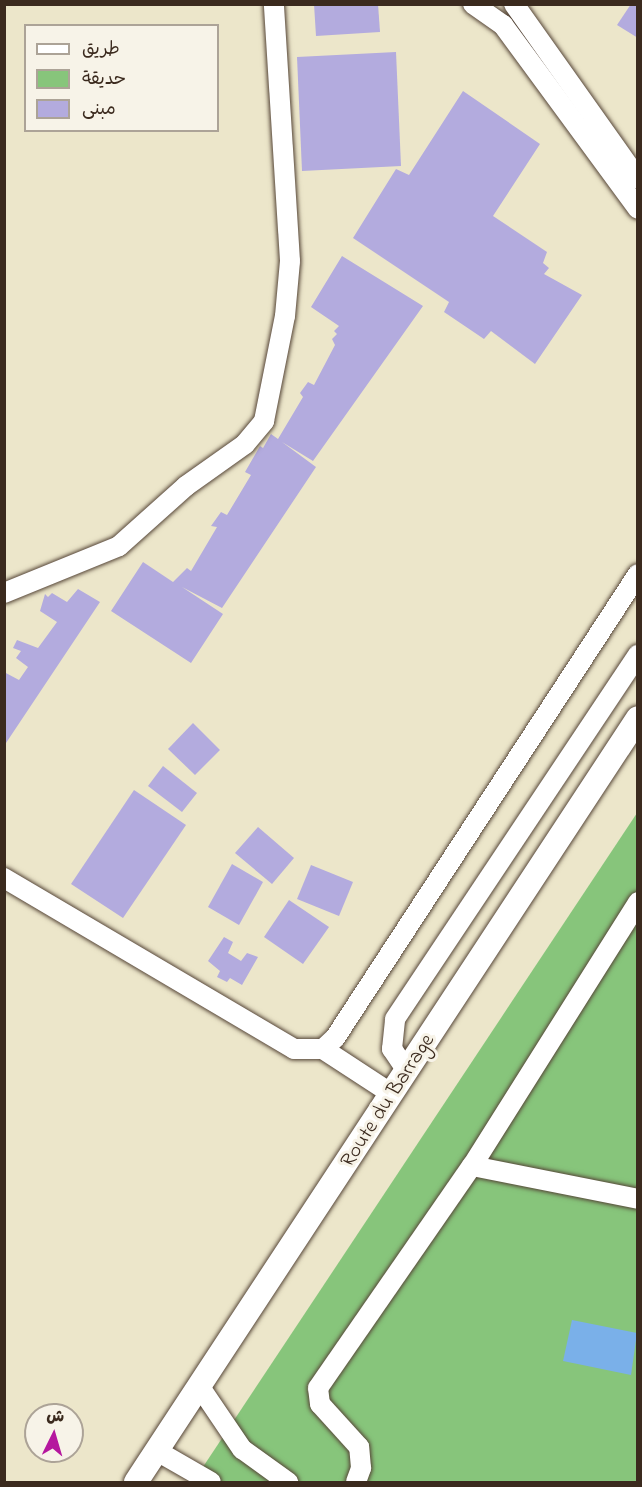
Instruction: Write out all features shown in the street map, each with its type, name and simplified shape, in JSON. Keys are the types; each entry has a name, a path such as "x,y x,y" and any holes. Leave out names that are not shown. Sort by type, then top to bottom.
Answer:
{"main road":[{"name":"Route du Barrage","path":"136,1482 638,718"}],"street":[{"path":"4,593 119,546 186,486 253,437 264,421 290,270 274,4"},
{"path":"473,4 503,25 638,209"},
{"path":"514,4 638,179"},
{"path":"322,1049 335,1038 638,574"},
{"path":"407,1071 392,1049 395,1020 638,655"},
{"path":"4,878 294,1049 322,1049 392,1094"},
{"path":"359,1481 361,1468 359,1447 320,1404 318,1389 472,1166 638,902"},
{"path":"472,1166 638,1199"},
{"path":"200,1387 242,1449 288,1482"},
{"path":"157,1451 211,1482"}],"green space":[{"path":"637,813 637,1482 193,1482"}],"water":[{"path":"572,1320 637,1333 631,1375 563,1361"}],"building":[{"path":"314,4 378,4 380,32 316,36"},
{"path":"631,4 638,4 638,38 617,25"},
{"path":"396,52 401,166 302,171 297,57"},
{"path":"463,91 540,144 493,216 547,252 543,263 549,268 544,274 582,295 535,364 491,331 484,339 444,312 449,302 353,238 396,169 409,175"},
{"path":"342,256 423,306 313,461 282,442 316,467 222,608 182,587 223,614 191,663 111,611 143,562 173,582 187,568 191,571 217,527 211,526 221,512 227,515 251,475 245,472 260,446 263,448 271,434 278,439 303,397 300,393 308,382 314,385 335,345 332,339 337,334 334,331 339,326 311,307"},
{"path":"78,589 100,602 4,746 4,672 19,680 28,667 16,658 21,651 13,648 17,640 38,648 57,622 40,611 45,594 48,597 52,593 67,602"},
{"path":"193,723 220,750 195,775 168,749"},
{"path":"163,766 197,793 182,812 148,786"},
{"path":"134,790 186,825 123,918 71,884"},
{"path":"258,827 294,858 272,884 235,853"},
{"path":"232,864 263,882 239,925 208,907"},
{"path":"311,865 353,882 339,916 297,899"},
{"path":"289,900 329,927 303,964 264,937"},
{"path":"224,937 233,942 228,953 241,961 247,953 258,957 242,985 230,978 227,982 217,977 220,971 208,961"}]}
